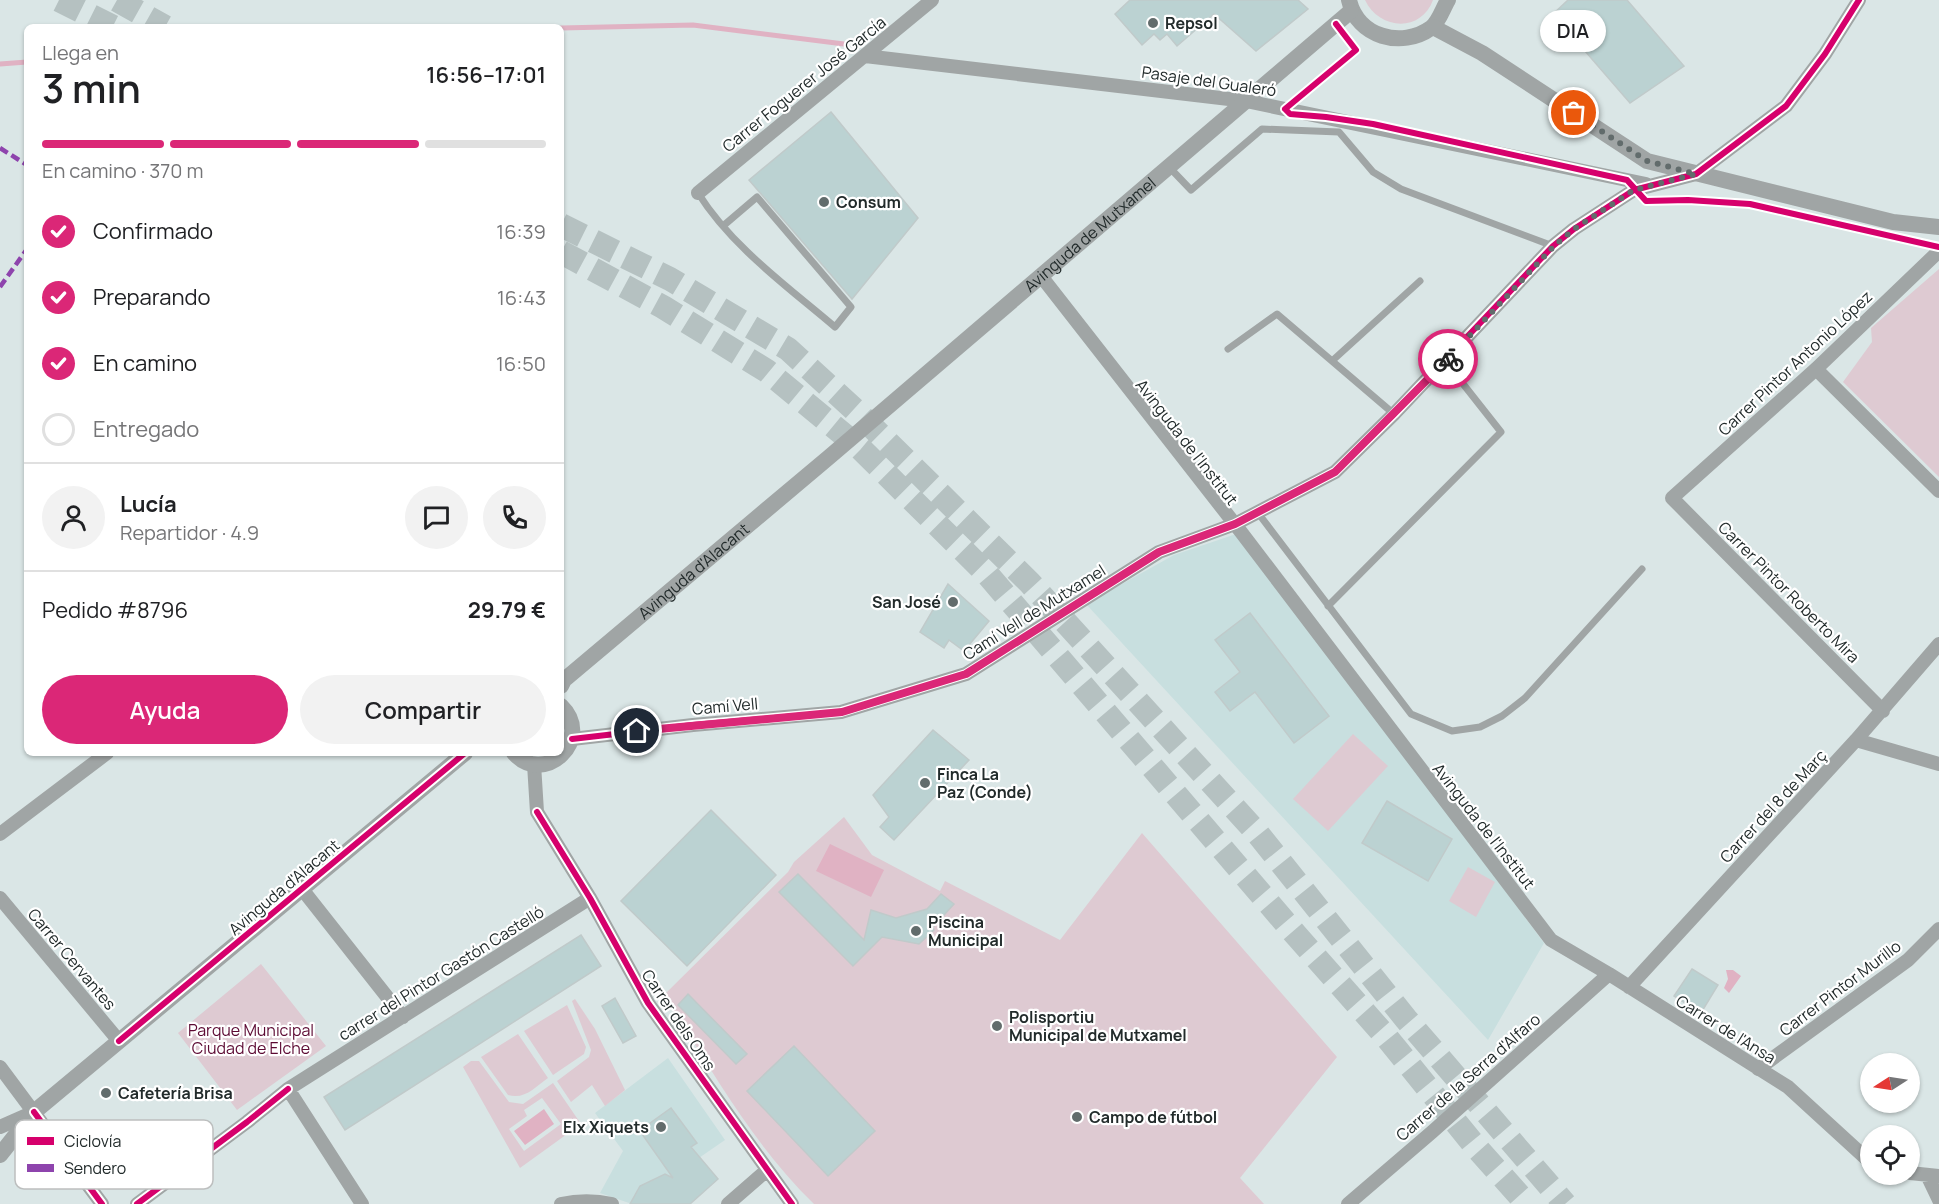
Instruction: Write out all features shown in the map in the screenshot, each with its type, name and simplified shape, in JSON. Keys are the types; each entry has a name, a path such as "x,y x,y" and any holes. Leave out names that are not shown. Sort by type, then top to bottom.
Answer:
{"street":[{"name":"Carrer Foguerer José García","path":"698,193 932,0"},
{"path":"1350,6 1366,29 1392,40 1413,38 1433,27 1448,0"},
{"path":"1650,185 1696,174 1786,106 1825,54 1859,0"},
{"name":"Avinguda de Mutxamel","path":"828,458 1246,101 1350,6"},
{"path":"1433,27 1482,53 1647,161 1893,222 1939,227"},
{"name":"Pasaje del Gualeró","path":"865,56 1246,101 1650,185"},
{"name":"Camí Vell de Mutxamel","path":"773,718 842,712 966,674 1159,552 1235,524 1335,472 1394,414 1554,246 1574,229 1634,190 1650,185"},
{"name":"Carrer Pintor Antonio López","path":"1672,498 1816,369 1939,252"},
{"name":"Avinguda de l'Institut","path":"1041,276 1235,524 1551,940"},
{"path":"1816,369 1939,491"},
{"name":"Avinguda d'Alacant","path":"564,680 828,458"},
{"name":"Carrer Pintor Roberto Mira","path":"1672,498 1883,711"},
{"name":"Carrer del 8 de Març","path":"1629,987 1883,711 1939,644"},
{"path":"564,710 570,717 572,728 572,739 564,751"},
{"name":"Camí Vell","path":"572,739 773,718"},
{"path":"1856,740 1939,764"},
{"path":"0,834 103,756"},
{"name":"Avinguda d'Alacant","path":"28,1120 119,1041 461,756"},
{"path":"518,756 534,764 553,761 559,756"},
{"name":"Carrer dels Oms","path":"534,764 537,812 590,898 648,1003 792,1204"},
{"path":"302,889 403,1017"},
{"name":"Carrer Cervantes","path":"0,898 119,1041"},
{"name":"carrer del Pintor Gastón Castelló","path":"213,1147 288,1089 590,898"},
{"name":"Carrer Pintor Murillo","path":"1758,1069 1908,960 1939,929"},
{"name":"Carrer de l'Ansa","path":"1551,940 1609,974 1788,1088 1860,1153"},
{"name":"Carrer de la Serra d'Alfaro","path":"1348,1204 1609,974"},
{"path":"0,1067 39,1120"},
{"path":"288,1089 362,1204"},
{"path":"17,1120 34,1113"},
{"path":"0,1127 15,1121"},
{"name":"Avinguda d'Alacant","path":"0,1155 15,1136"},
{"path":"728,1204 767,1170"},
{"path":"1933,1175 1939,1200"},
{"path":"91,1189 102,1204"},
{"name":"carrer del Pintor Gastón Castelló","path":"137,1204 157,1189"},
{"path":"561,1204 578,1200 612,1204"}],"lane":[{"path":"1169,167 1191,190 1262,129 1339,132 1373,172 1401,189 1554,246"},
{"path":"698,193 723,226 734,239 834,327 850,308 757,197 723,226"},
{"path":"1332,361 1420,281"},
{"path":"1228,349 1277,314 1394,414"},
{"path":"1328,606 1501,432 1445,361"},
{"path":"1258,513 1411,714 1452,731 1480,727 1502,716 1525,698 1642,569"}],"shaded area":[{"path":"1239,533 1544,943 1488,1040 1086,604 1174,555"},
{"path":"830,844 884,870 871,897 816,871"},
{"path":"1726,970 1733,970 1741,976 1729,993 1724,988 1728,979"},
{"name":"Elx Xiquets","path":"668,1058 725,1140 632,1204 600,1193 623,1151 595,1113"},
{"path":"544,1109 554,1124 525,1145 514,1131"}],"green space":[{"path":"1365,0 1433,0 1427,11 1419,18 1400,24 1380,17 1371,10"},
{"path":"1939,269 1939,477 1843,382 1872,342 1871,328"},
{"path":"1353,734 1388,766 1328,831 1293,799"},
{"name":"Polisportiu Municipal de Mutxamel","path":"844,817 872,855 940,891 945,881 1060,940 1142,833 1337,1057 1240,1178 1264,1204 814,1204 792,1181 751,1130 664,995 788,872 794,862"},
{"path":"1468,867 1495,882 1476,917 1449,901"},
{"name":"Parque Municipal Ciudad de Elche","path":"261,964 326,1046 237,1110 178,1033"},
{"path":"575,999 595,1029 625,1090 605,1106 592,1085 571,1102 557,1081 589,1057 591,1050 572,1001"},
{"path":"567,1005 586,1047 584,1054 553,1075 524,1031"},
{"path":"518,1034 548,1078 529,1092 514,1096 508,1095 481,1057"},
{"path":"471,1061 479,1061 509,1102 523,1104 553,1083 581,1124 520,1168 463,1067","holes":["542,1098 561,1124 524,1151 509,1129 527,1116 524,1110"]}],"building":[{"path":"1130,0 1298,0 1308,9 1256,51 1214,14 1177,46 1167,34 1160,40 1154,34 1142,45 1115,14"},
{"path":"1568,0 1627,0 1684,66 1630,103 1553,14"},
{"path":"831,112 918,218 852,299 749,180"},
{"name":"San José","path":"948,584 989,621 964,651 949,640 944,648 920,632"},
{"path":"1250,613 1329,716 1294,743 1255,692 1230,711 1215,692 1240,672 1215,640"},
{"name":"Finca La Paz (Conde)","path":"933,730 969,760 894,840 880,827 889,817 873,795"},
{"path":"1387,801 1452,839 1428,881 1362,843"},
{"path":"711,810 776,875 687,966 621,901"},
{"path":"798,874 864,940 871,910 896,918 927,909 941,894 954,904 933,927 934,930 919,944 882,937 853,966 779,892"},
{"path":"581,935 601,966 345,1130 324,1097"},
{"path":"1692,969 1718,985 1701,1013 1674,996"},
{"path":"688,994 747,1054 736,1064 678,1005"},
{"path":"615,998 636,1036 623,1043 602,1006"},
{"path":"794,1046 875,1131 828,1176 747,1091"},
{"path":"671,1108 697,1143 691,1147 718,1179 690,1204 630,1204 640,1186 665,1174 673,1178 642,1134 642,1129"}],"waterway":[{"path":"564,28 693,25 844,44"},
{"path":"0,64 24,62"}],"tunnel":[{"path":"59,0 107,24"},
{"path":"117,0 160,24"},
{"path":"564,226 670,279 788,349 855,410 1030,583 1258,834 1406,1019 1565,1204"},
{"path":"564,254 663,307 767,371 861,449 988,575 1388,1039 1475,1146 1527,1204"}],"marked path":[{"path":"0,148 24,163"},
{"path":"0,287 24,253"}],"cycle path":[{"path":"572,739 693,725 841,712 966,674 1159,552 1235,524 1335,472 1394,414 1553,246 1574,229 1634,190 1696,174 1786,106 1825,54 1859,0"},
{"path":"1336,24 1356,50 1285,109 1290,114 1373,124 1627,180 1646,201 1688,200 1750,204 1939,247"},
{"path":"119,1041 461,756"},
{"path":"537,812 590,898 648,1003 792,1204"},
{"path":"213,1147 288,1089"},
{"path":"34,1112 40,1120"},
{"path":"91,1189 102,1204"},
{"path":"137,1204 157,1189"}],"way so far":[{"path":"1448,359 1554,246 1574,229 1634,190 1696,174 1647,161 1574,113"}],"place":[{"name":"Repsol","path":"1153,23"},
{"name":"DIA","path":"1574,113"},
{"name":"Consum","path":"824,202"},
{"name":"San José","path":"953,602"},
{"name":"Finca La Paz (Conde)","path":"925,783"},
{"name":"Piscina Municipal","path":"916,931"},
{"name":"Polisportiu Municipal de Mutxamel","path":"997,1026"},
{"name":"Cafetería Brisa","path":"106,1093"},
{"name":"Campo de fútbol","path":"1077,1117"},
{"name":"Elx Xiquets","path":"661,1127"}],"route":[{"path":"637,731 842,712 966,674 1159,552 1235,524 1335,472 1448,359"}]}
